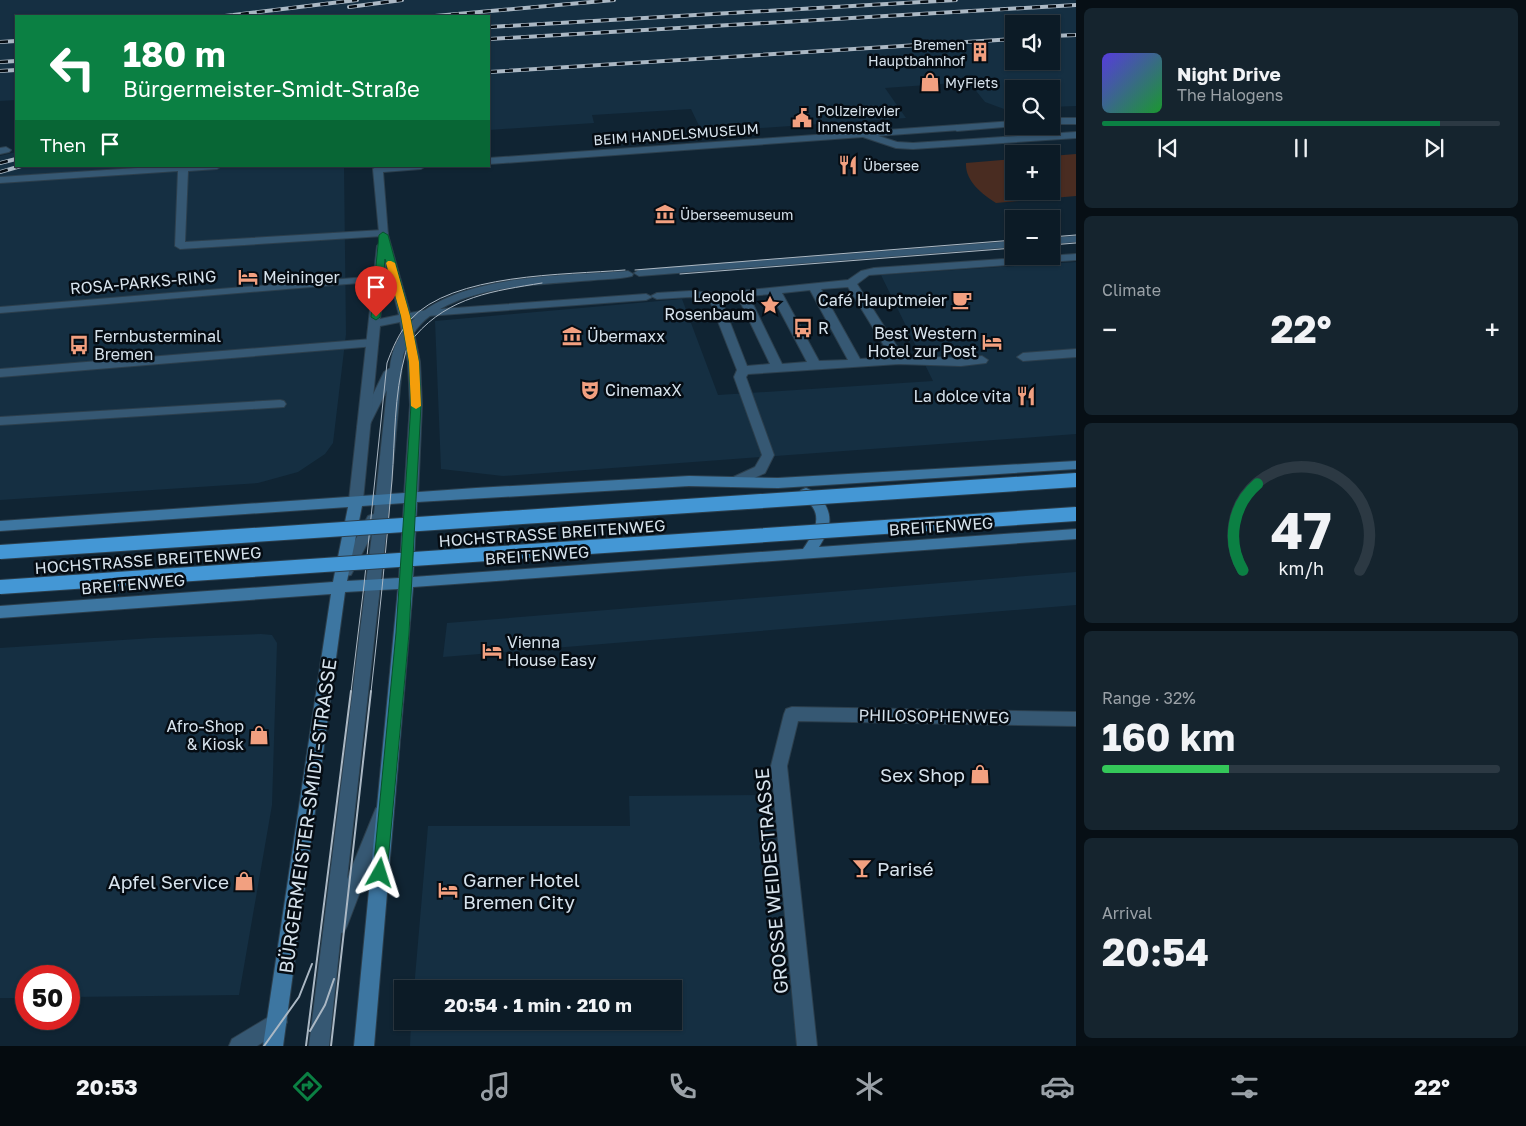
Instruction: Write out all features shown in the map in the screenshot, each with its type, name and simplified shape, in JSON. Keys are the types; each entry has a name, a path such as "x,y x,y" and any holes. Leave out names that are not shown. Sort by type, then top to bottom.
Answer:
{"highway":[{"name":"HOCHSTRASSE BREITENWEG","path":"0,552 1076,480"},
{"name":"HOCHSTRASSE BREITENWEG","path":"0,587 1076,514"}],"main road":[{"path":"0,526 383,498 688,481 778,483 1076,464"},
{"path":"778,483 803,491 818,502 822,510 824,520 819,538 807,553"},
{"name":"BÜRGERMEISTER-SMIDT-STRASSE","path":"364,1046 406,581 411,497"},
{"name":"BÜRGERMEISTER-SMIDT-STRASSE","path":"273,1046 339,586 356,500"},
{"name":"BREITENWEG","path":"0,612 406,581 1076,534"}],"street":[{"path":"1060,121 1076,121"},
{"name":"BEIM HANDELSMUSEUM","path":"490,162 1005,125"},
{"name":"BEIM HANDELSMUSEUM","path":"866,135 896,145 913,146 1076,135"},
{"path":"0,180 119,169 200,167"},
{"path":"376,168 398,167"},
{"path":"183,168 180,246 383,234"},
{"name":"BÜRGERMEISTER-SMIDT-STRASSE","path":"376,168 383,234 405,316 414,362 416,405 411,497"},
{"name":"BÜRGERMEISTER-SMIDT-STRASSE","path":"356,500 383,234"},
{"path":"1060,240 1076,239"},
{"path":"408,332 427,314 450,300 480,289 511,284 1005,245"},
{"path":"375,323 405,316 651,296 742,294 851,283 865,273 874,271 1076,257"},
{"name":"ROSA-PARKS-RING","path":"0,310 379,279"},
{"path":"814,287 856,362"},
{"path":"775,290 815,365"},
{"path":"742,294 778,368"},
{"path":"714,296 744,370"},
{"name":"BÜRGERMEISTER-SMIDT-STRASSE","path":"363,427 385,386 408,332"},
{"path":"0,373 372,343"},
{"path":"1023,357 1076,353"},
{"path":"319,1046 374,584 397,355"},
{"path":"744,370 899,360 961,362 982,360"},
{"path":"734,482 760,470 768,456 740,377 744,370"},
{"path":"0,421 280,404"},
{"name":"BÜRGERMEISTER-SMIDT-STRASSE","path":"339,586 383,498"},
{"name":"PHILOSOPHENWEG","path":"792,714 1076,719"},
{"name":"GROSSE WEIDESTRASSE","path":"792,714 779,766 807,1046"},
{"path":"330,946 387,800"},
{"path":"239,1046 277,1022"}],"lane":[{"path":"851,283 899,360"}],"shaded area":[{"path":"0,0 1076,0 1076,106 1060,107 1060,80 1005,80 1005,109 985,102 969,82 885,88 906,118 702,132 691,109 592,115 594,123 490,130 490,15 15,15 15,100 0,101"},
{"path":"15,152 15,167 344,167 346,334 333,443 325,454 298,472 258,483 0,500 0,156"},
{"path":"1076,154 1076,196 1060,197 1060,155"},
{"path":"1005,160 1005,200 1030,200 996,203 971,181 966,170 966,163"},
{"path":"1076,262 1076,434 503,476 441,469 435,321 682,299 718,395 933,381 881,275 1031,265 1060,265 1060,263"},
{"path":"1076,572 1076,605 443,657 447,623"},
{"path":"261,634 272,635 277,643 272,805 239,995 80,997 80,965 15,965 15,998 0,998 0,648 153,638"},
{"path":"782,795 807,1046 410,1046 411,1030 682,1030 682,980 415,980 428,826 630,826 629,796"}],"tram line":[{"path":"1060,236 1076,235"},
{"path":"635,270 1005,241"},
{"path":"1060,244 1076,243"},
{"path":"680,274 1005,249"},
{"path":"351,692 387,363 403,330 410,320 429,305 453,293 481,285 511,279 625,270"},
{"path":"371,692 390,507 397,401 406,350 413,338 429,323 443,312 458,304 490,293 542,283"},
{"path":"306,1046 351,691"},
{"path":"331,1046 371,691"},
{"path":"264,1046 299,997 312,964"},
{"path":"310,1031 325,1005 334,979"}],"railway":[{"path":"233,15 357,0"},
{"path":"349,7 402,0"},
{"path":"446,15 614,0"},
{"path":"490,27 956,0"},
{"path":"490,39 1076,5"},
{"path":"1060,36 1076,35"},
{"path":"490,72 1005,40"},
{"path":"0,42 15,41"},
{"path":"0,62 15,61"},
{"path":"0,71 15,70"},
{"path":"0,163 15,159"},
{"path":"0,172 18,167"}],"slow traffic":[{"path":"391,263 405,316 414,362 416,406"}],"place":[{"name":"Bremen Hauptbahnhof","path":"980,52"},
{"name":"MyFiets","path":"930,82"},
{"name":"Polizeirevier Innenstadt","path":"802,118"},
{"name":"Übersee","path":"848,165"},
{"name":"Überseemuseum","path":"665,214"},
{"name":"Meininger","path":"248,277"},
{"name":"Café Hauptmeier","path":"962,300"},
{"name":"Leopold Rosenbaum","path":"770,305"},
{"name":"R","path":"803,328"},
{"name":"Übermaxx","path":"572,336"},
{"name":"Best Western Hotel zur Post","path":"992,342"},
{"name":"Fernbusterminal Bremen","path":"79,345"},
{"name":"CinemaxX","path":"590,390"},
{"name":"La dolce vita","path":"1026,396"},
{"name":"Vienna House Easy","path":"492,651"},
{"name":"Afro-Shop & Kiosk","path":"259,735"},
{"name":"Sex Shop","path":"980,774"},
{"name":"Parisé","path":"862,868"},
{"name":"Apfel Service","path":"244,881"},
{"name":"Garner Hotel Bremen City","path":"448,890"}],"route":[{"path":"376,317 383,235 405,316 414,362 416,405 402,633 380,873"}]}
